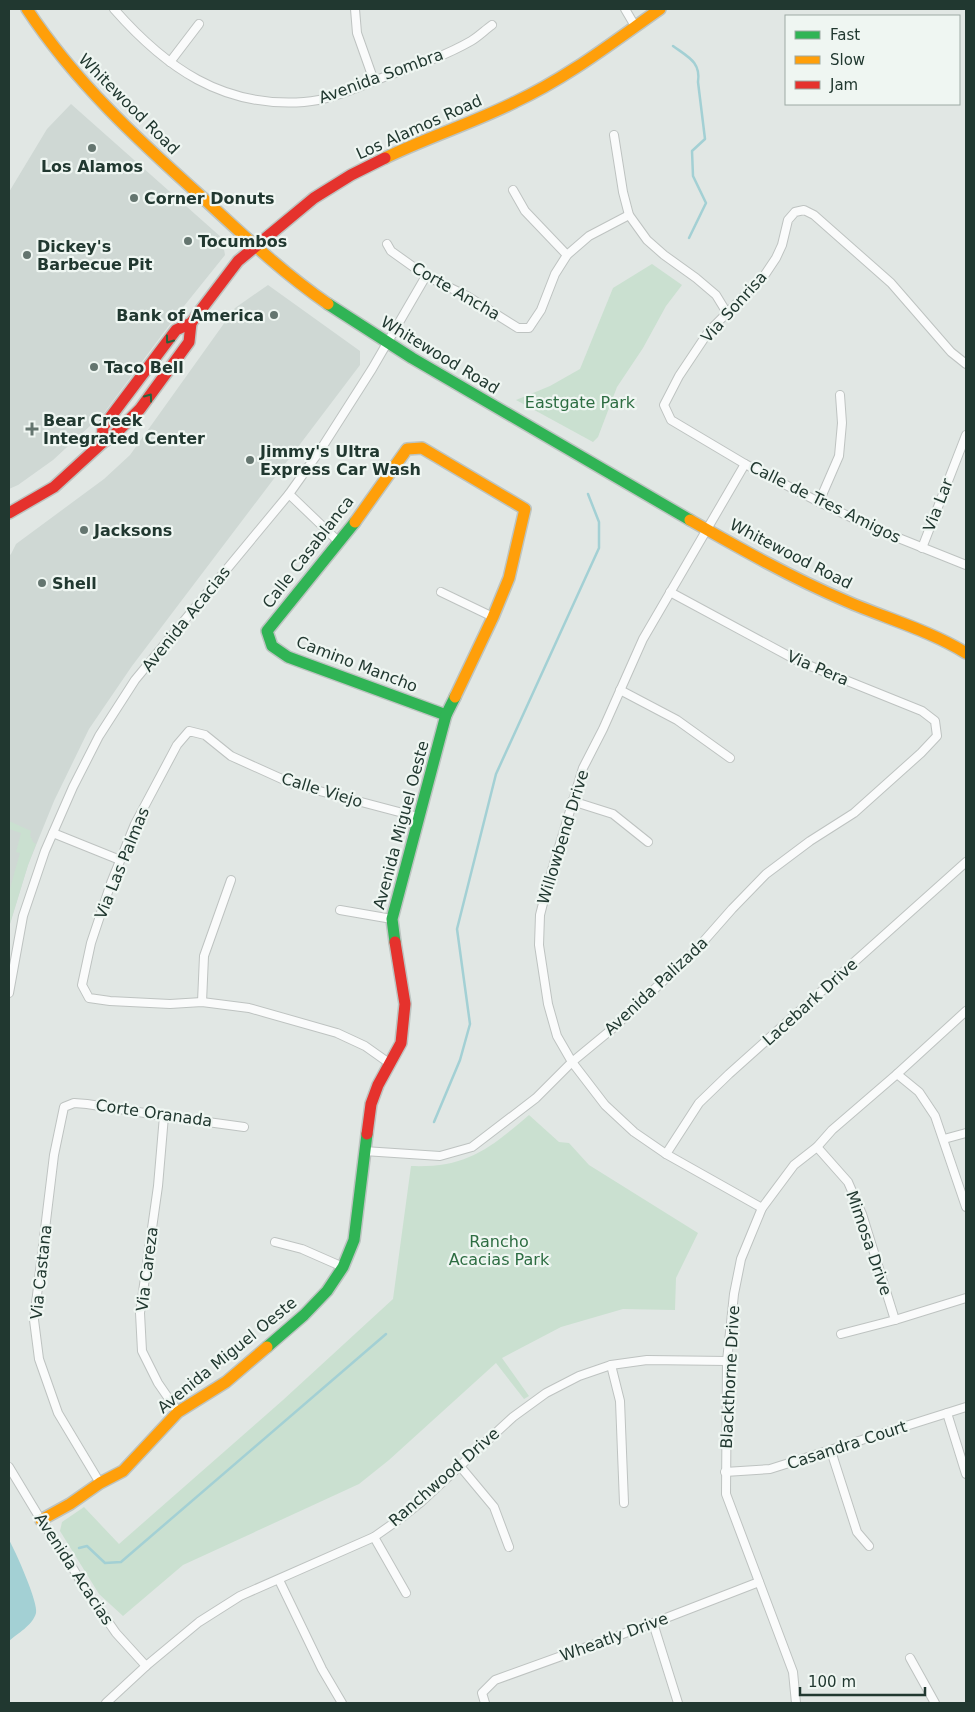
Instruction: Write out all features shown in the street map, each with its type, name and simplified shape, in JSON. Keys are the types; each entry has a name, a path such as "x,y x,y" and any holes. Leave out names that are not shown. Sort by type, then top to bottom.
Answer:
{"street":[{"name":"Whitewood Road","path":"27,9 39,30 66,65 121,124 256,245 320,298 387,344 706,529 786,573 838,597 952,644 966,653"},
{"name":"Avenida Sombra","path":"114,9 138,36 170,62 202,84 233,96 268,102 305,102 337,95 423,63 472,41 492,25"},
{"path":"355,9 357,33 374,81"},
{"path":"625,9 635,26"},
{"name":"Los Alamos Road","path":"102,443 103,427 176,330 191,323 238,260 314,198 351,175 416,143 448,132 516,102 569,72 660,9"},
{"path":"170,62 200,24"},
{"path":"614,135 628,215 647,240 716,295 727,313"},
{"path":"513,190 524,211 567,255 590,236 628,215"},
{"name":"Via Sonrisa","path":"688,429 671,420 664,405 679,376 709,331 764,276 776,258 782,245 788,220 795,212 804,210 809,212 891,283 951,352 966,364"},
{"name":"Corte Ancha","path":"387,244 391,251 426,276 467,296 518,328 529,328 541,310 556,274 567,255"},
{"name":"Avenida Acacias","path":"9,993 23,916 45,851 99,736 135,680 289,494 321,449 387,344 426,276"},
{"name":"Los Alamos Road","path":"9,513 54,487 102,443 114,435 145,402 189,342 191,323"},
{"path":"819,502 839,456 842,423 840,395"},
{"name":"Calle de Tres Amigos","path":"688,429 745,464 819,502 871,527 966,565"},
{"name":"Via Lar","path":"922,548 966,435"},
{"name":"Calle Casablanca","path":"267,631 278,615 323,562 407,449 422,448 525,509"},
{"name":"Willowbend Drive","path":"745,464 643,639 584,768 572,801 540,915 540,945 548,1004 556,1036 572,1062 605,1105 634,1132 666,1154 762,1208"},
{"path":"289,494 338,541"},
{"name":"Avenida Miguel Oeste","path":"41,1520 123,1471 178,1412 226,1382 304,1315 327,1291 343,1267 354,1240 371,1104 389,1063 401,1042 405,1004 392,919 446,715 493,617 509,578 525,509"},
{"path":"441,592 493,617"},
{"name":"Via Pera","path":"670,592 798,661 922,711 935,721 937,736 921,753"},
{"name":"Camino Mancho","path":"267,631 272,646 288,657 446,715"},
{"path":"620,690 678,720 730,758"},
{"name":"Via Las Palmas","path":"202,1002 170,1004 110,1001 89,998 82,985 91,943 120,860 135,824 177,745 189,731 205,736"},
{"name":"Calle Viejo","path":"205,736 231,756 293,784 418,818"},
{"name":"Avenida Palizada","path":"364,1151 440,1156 472,1147 536,1098 572,1062 612,1028 695,951 766,874 810,841 854,812 921,753"},
{"path":"572,801 613,814 648,842"},
{"path":"53,833 120,860"},
{"name":"Lacebark Drive","path":"666,1154 699,1103 705,1097 966,862"},
{"path":"231,880 204,956 202,1002 249,1008 337,1033 365,1046 389,1063"},
{"path":"340,910 392,919"},
{"name":"Blackthorne Drive","path":"796,1703 793,1672 726,1494 727,1361 734,1294 741,1259 762,1208 794,1164 817,1146 832,1130 966,1011"},
{"path":"897,1074 919,1092 935,1116 966,1207"},
{"name":"Corte Oranada","path":"64,1106 74,1103 87,1104 244,1127"},
{"name":"Via Castana","path":"64,1106 54,1155 34,1320 39,1359 58,1413 100,1484"},
{"name":"Via Careza","path":"164,1116 158,1186 140,1313 142,1351 158,1383 178,1412"},
{"path":"944,1139 966,1133"},
{"name":"Mimosa Drive","path":"817,1146 848,1182 862,1214 895,1320"},
{"path":"275,1242 302,1249 343,1267"},
{"path":"841,1334 966,1298"},
{"name":"Ranchwood Drive","path":"106,1703 146,1666 199,1622 240,1596 374,1537 421,1502 512,1417 546,1393 579,1376 611,1365 647,1360 727,1361"},
{"path":"611,1365 620,1401 624,1503"},
{"name":"Casandra Court","path":"725,1472 770,1470 966,1407"},
{"path":"946,1413 966,1474"},
{"path":"831,1450 857,1532 869,1546"},
{"path":"459,1465 494,1507 510,1547"},
{"name":"Avenida Acacias","path":"9,1467 41,1520 116,1633 146,1666"},
{"path":"374,1537 406,1593"},
{"path":"280,1580 322,1669 342,1703"},
{"name":"Wheatly Drive","path":"485,1703 482,1693 495,1680 653,1623 759,1582"},
{"path":"653,1623 678,1703"},
{"path":"910,1658 935,1703"}],"shaded area":[{"path":"71,104 222,238 225,255 176,316 104,413 53,460 18,485 9,489 9,192 47,129"},
{"path":"268,285 360,351 360,365 132,666 89,729 54,801 28,865 9,927 9,556 16,544 104,479 130,455 235,308"}],"green space":[{"name":"Eastgate Park","path":"652,264 682,285 666,306 643,348 617,387 598,437 593,442 516,400 550,386 580,369 613,288"},
{"path":"9,821 31,831 30,835 36,844 9,927 9,892 20,853 16,852 21,833 9,829"},
{"name":"Rancho Acacias Park","path":"529,1115 559,1142 569,1143 589,1165 698,1233 676,1278 675,1310 623,1309 561,1327 502,1358 529,1396 524,1399 496,1363 389,1460 359,1484 183,1565 123,1616 99,1594 60,1531 62,1522 84,1507 119,1544 283,1400 393,1299 411,1166 447,1164 476,1154 489,1147"}],"water":[{"path":"9,1540 34,1599 36,1613 28,1625 9,1641"}],"waterway":[{"path":"673,46 688,57 697,69 705,139 692,151 693,176 706,203 689,238"},
{"path":"434,1122 460,1060 470,1024 457,929 496,774 599,548 599,522 588,494"},
{"path":"79,1548 87,1546 105,1563 121,1562 386,1334"}],"traffic: fast":[{"path":"328,304 412,358 690,520"},
{"path":"355,522 267,631 272,646 288,657 446,715"},
{"path":"395,942 392,919 446,715 455,697"},
{"path":"267,1347 304,1315 327,1291 343,1267 354,1240 367,1134"}],"traffic: slow":[{"path":"27,9 46,36 87,86 131,132 264,253 295,280 328,304"},
{"path":"385,158 499,110 553,82 660,9"},
{"path":"355,522 407,449 422,448 525,509 509,578 493,617 455,697"},
{"path":"690,520 806,583 923,631 966,653"},
{"path":"41,1520 123,1471 178,1412 226,1382 267,1347"}],"traffic: jam":[{"path":"102,443 103,427 176,330 191,323 238,261 314,198 351,175 385,158"},
{"path":"9,513 54,487 102,443 114,435 140,409 189,342 191,323"},
{"path":"367,1134 371,1104 378,1085 401,1043 405,1004 395,942"}],"place":[{"name":"Los Alamos","path":"92,148"},
{"name":"Corner Donuts","path":"134,198"},
{"name":"Tocumbos","path":"188,241"},
{"name":"Dickey's Barbecue Pit","path":"27,255"},
{"name":"Bank of America","path":"274,315"},
{"name":"Taco Bell","path":"94,367"},
{"name":"Bear Creek Integrated Center","path":"32,429"},
{"name":"Jimmy's Ultra Express Car Wash","path":"250,460"},
{"name":"Jacksons","path":"84,530"},
{"name":"Shell","path":"42,583"}]}
